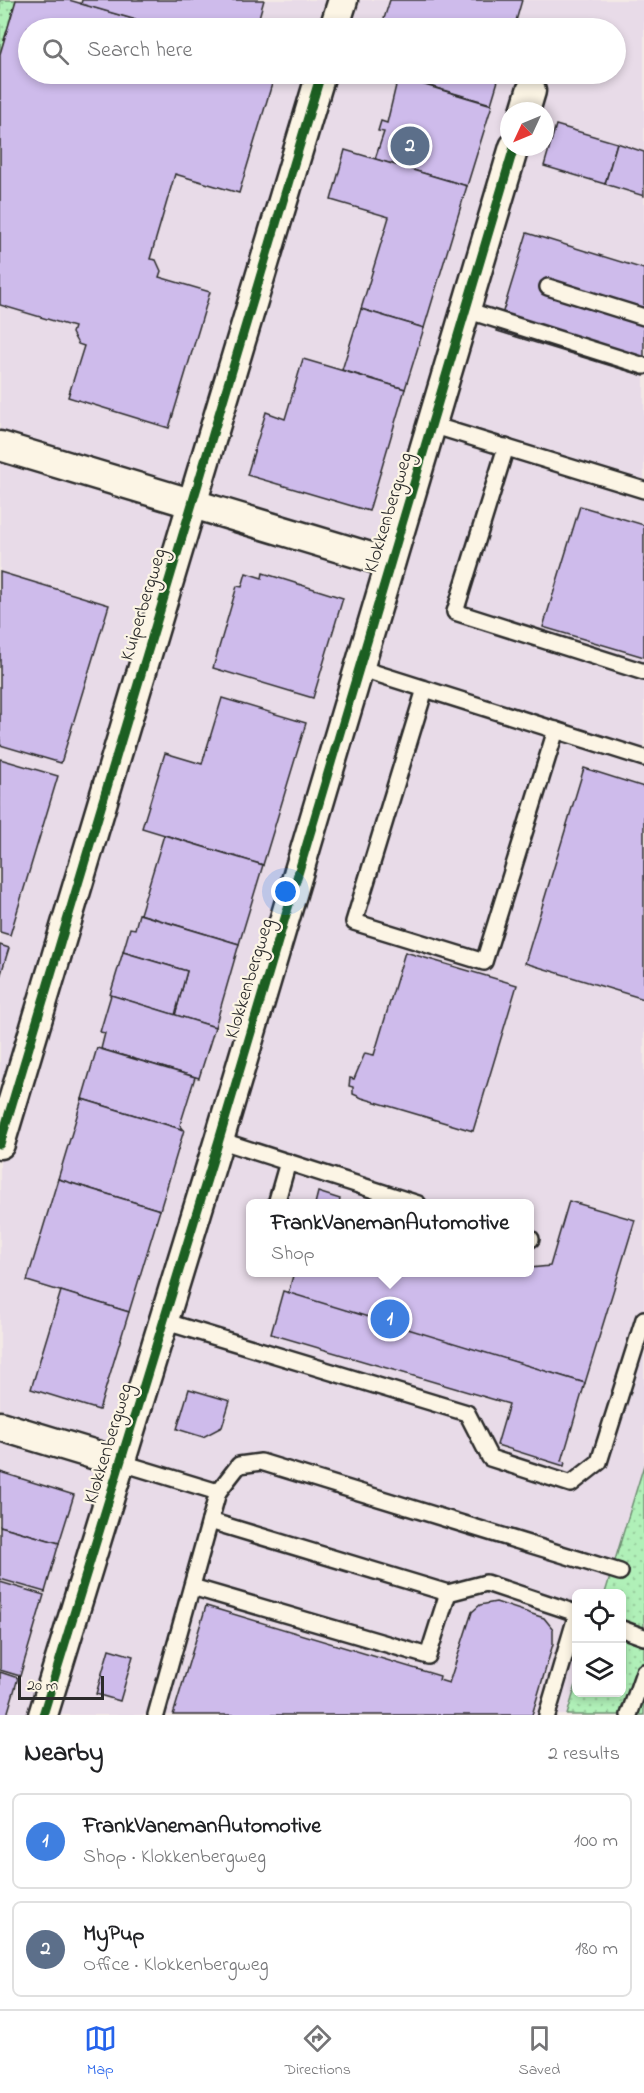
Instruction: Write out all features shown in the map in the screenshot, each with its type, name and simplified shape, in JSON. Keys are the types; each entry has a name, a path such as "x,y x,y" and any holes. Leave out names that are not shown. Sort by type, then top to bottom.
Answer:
{"street":[{"path":"337,18 343,0"},
{"name":"Kuiperbergweg","path":"0,1144 318,84"},
{"name":"Klokkenbergweg","path":"43,1715 219,1140 511,156"},
{"name":"Klokkenbergweg","path":"0,446 390,563"},
{"name":"Klokkenbergweg","path":"0,1426 119,1462"}],"lane":[{"path":"548,287 644,317"},
{"path":"466,310 644,366"},
{"path":"432,425 644,490"},
{"path":"506,447 455,612 644,672"},
{"path":"359,668 644,758"},
{"path":"426,689 354,921 484,962 556,730"},
{"path":"219,1140 405,1199"},
{"path":"277,1199 288,1162"},
{"path":"163,1321 467,1413 490,1458 571,1484 599,1462 644,1319"},
{"path":"119,1462 218,1492"},
{"path":"156,1715 218,1492 239,1465 261,1462 620,1572"},
{"path":"210,1521 447,1593 486,1583 572,1614"},
{"path":"192,1587 428,1656 447,1593"},
{"path":"547,1715 572,1629"},
{"path":"626,1631 644,1637"},
{"path":"629,1715 644,1672"}],"shaded area":[{"path":"0,0 644,0 644,1715 0,1715"}],"green space":[{"path":"0,0 16,0 0,54"},
{"path":"644,1465 644,1715 567,1715 572,1697 626,1697 626,1589 606,1589"}],"building":[{"path":"16,0 69,0 130,18 18,18 18,84 272,84 239,193 175,174 150,259 156,260 161,271 159,277 210,292 169,428 68,397 84,346 78,344 72,333 74,327 0,305 0,54"},
{"path":"82,0 264,0 259,18 129,18 81,4"},
{"path":"390,0 522,0 517,18 384,18"},
{"path":"396,84 422,84 492,105 467,186 375,159 384,132 378,131 381,121 387,123"},
{"path":"422,84 497,84 491,104"},
{"path":"556,125 617,143 605,184 544,166 547,156 554,156"},
{"path":"617,143 644,152 644,196 605,184"},
{"path":"345,150 467,186 424,328 361,309 389,217 331,200"},
{"path":"527,233 644,269 644,376 497,331"},
{"path":"361,309 424,328 405,389 342,370"},
{"path":"303,359 405,389 369,511 247,475 266,412 285,419"},
{"path":"580,506 644,525 644,657 543,627"},
{"path":"0,572 109,605 61,763 0,745"},
{"path":"246,573 262,578 263,573 343,598 313,698 213,668 237,586 242,587"},
{"path":"222,698 306,723 263,865 142,828 165,753 202,764"},
{"path":"0,759 58,776 10,935 0,932"},
{"path":"584,768 644,787 644,999 525,963"},
{"path":"164,835 263,865 239,944 140,914"},
{"path":"139,914 239,944 215,1027 175,1015 187,971 123,952 130,928 135,929"},
{"path":"0,945 9,948 0,977"},
{"path":"123,952 187,971 175,1015 110,995"},
{"path":"405,952 517,985 473,1131 362,1098 353,1094 353,1087 349,1086 350,1078 354,1079 365,1053 374,1055"},
{"path":"111,995 215,1027 199,1078 101,1049 105,1033 100,1032"},
{"path":"97,1048 195,1077 180,1125 184,1130 82,1099"},
{"path":"82,1099 184,1130 160,1210 58,1179"},
{"path":"58,1179 160,1210 129,1312 27,1281"},
{"path":"318,1192 340,1199 316,1199"},
{"path":"569,1201 635,1220 585,1383 288,1294 293,1277 534,1277 534,1268 550,1266"},
{"path":"61,1291 129,1312 99,1410 31,1389"},
{"path":"283,1291 585,1383 562,1461 565,1462 564,1466 497,1445 509,1404 271,1334"},
{"path":"189,1389 230,1401 222,1427 203,1437 177,1429"},
{"path":"0,1472 74,1495 59,1543 0,1526"},
{"path":"0,1526 59,1543 45,1592 0,1579"},
{"path":"0,1582 44,1595 20,1676 0,1670"},
{"path":"496,1602 544,1618 553,1629 553,1644 532,1715 173,1715 206,1606 440,1676 439,1680 449,1683 472,1612 480,1605"},
{"path":"109,1649 133,1656 120,1701 96,1694"},
{"path":"0,1672 18,1678 7,1715 0,1715"}],"cycle path":[{"path":"0,1144 318,84"},
{"path":"43,1715 219,1140 511,156"}],"place":[{"name":"MyPup","path":"410,146"},
{"name":"FrankVanemanAutomotive","path":"390,1319"}]}
